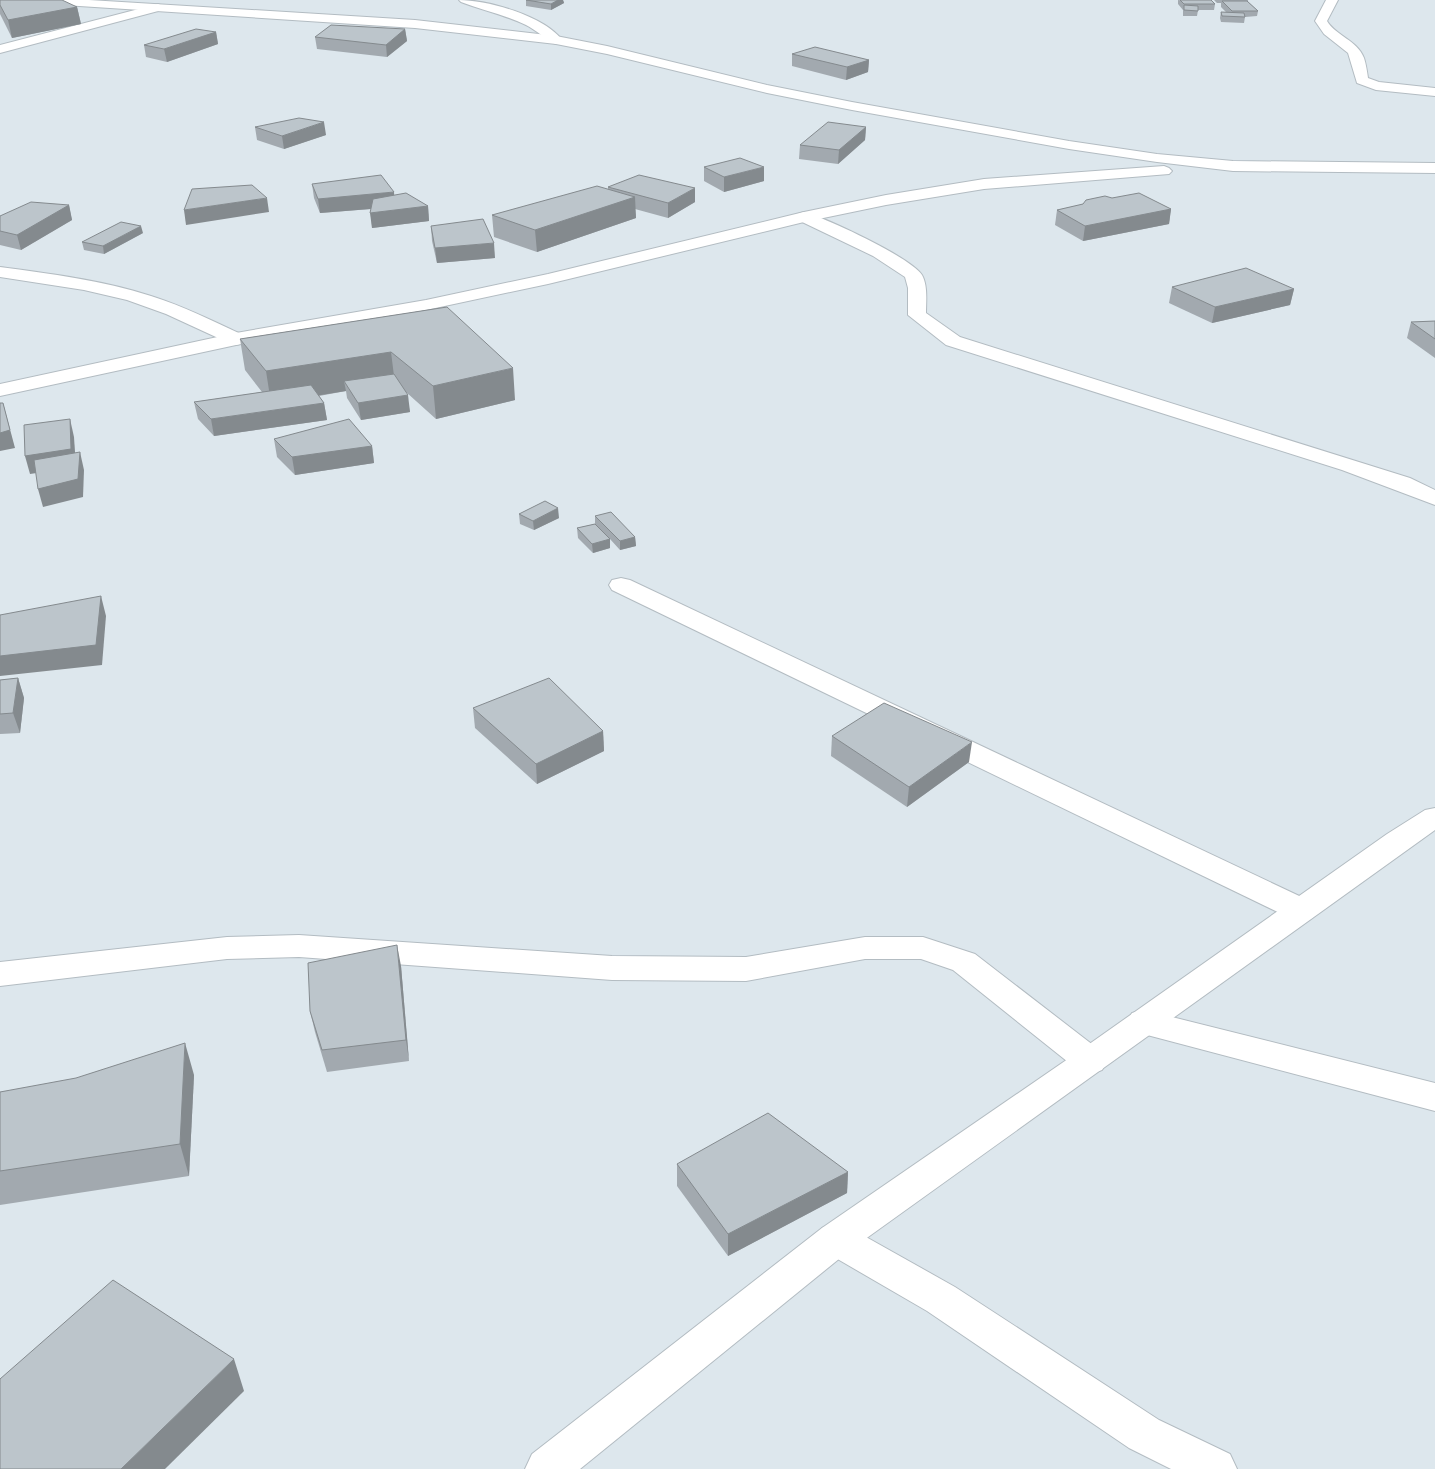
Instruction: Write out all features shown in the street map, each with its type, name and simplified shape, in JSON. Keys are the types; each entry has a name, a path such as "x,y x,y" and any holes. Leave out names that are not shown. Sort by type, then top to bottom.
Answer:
{"street":[{"path":"33,0 414,24 556,40 607,50 766,89 852,106 1069,145 1157,158 1234,166"},
{"path":"465,0 533,24 551,33 556,40"},
{"path":"1332,0 1321,21 1324,27 1349,46 1356,56 1362,80 1376,86 1435,92"},
{"path":"0,49 158,8"},
{"path":"0,390 236,339 426,305 548,279 804,217 886,200 984,184 1087,175 1234,166 1435,168"},
{"path":"804,217 897,262 913,274 917,290 917,315 952,340 1402,482 1435,498"},
{"path":"0,272 80,283 134,296 180,312 236,339"},
{"path":"620,585 1301,910"},
{"path":"546,1469 836,1239 1090,1061 1398,841 1435,817"},
{"path":"0,974 227,948 299,946 612,968 746,969 865,948 923,948 964,962 1090,1061"},
{"path":"1144,1022 1435,1097"},
{"path":"836,1239 941,1299 1144,1434 1215,1469"}],"building":[{"path":"0,0 62,0 77,7 8,20 0,5"},
{"path":"526,0 558,0 551,4"},
{"path":"1180,0 1211,0 1215,4 1184,4"},
{"path":"1222,1 1247,1 1258,11 1232,11"},
{"path":"1184,5 1198,6 1198,11 1184,10"},
{"path":"1221,12 1244,13 1245,17 1222,16"},
{"path":"331,25 405,29 386,45 315,37"},
{"path":"196,29 216,32 164,49 144,45"},
{"path":"815,47 869,60 847,67 792,54"},
{"path":"299,118 324,122 282,136 255,127"},
{"path":"828,122 866,127 839,150 800,145"},
{"path":"740,158 764,167 724,177 704,167"},
{"path":"381,175 394,192 318,199 312,184"},
{"path":"639,175 695,188 668,203 608,187"},
{"path":"252,185 267,198 184,210 192,189"},
{"path":"597,186 635,197 535,230 492,215"},
{"path":"406,193 428,206 370,213 373,199"},
{"path":"1139,193 1171,209 1085,226 1057,210 1083,204 1086,200 1105,196 1112,198"},
{"path":"31,202 69,205 17,235 0,231 0,216"},
{"path":"483,219 494,243 435,248 431,226"},
{"path":"121,222 141,226 103,246 82,242"},
{"path":"1246,268 1294,289 1215,307 1172,287"},
{"path":"447,307 513,368 433,386 391,352 266,371 240,339"},
{"path":"1435,321 1435,339 1411,322"},
{"path":"394,374 408,395 358,403 344,381"},
{"path":"311,385 324,403 211,419 194,402"},
{"path":"0,403 3,403 10,430 0,433"},
{"path":"70,419 71,449 25,456 24,425"},
{"path":"349,419 372,446 292,457 274,439"},
{"path":"80,452 78,479 38,489 34,460"},
{"path":"545,501 558,508 533,521 519,514"},
{"path":"611,512 635,537 620,541 595,516"},
{"path":"595,524 610,539 592,544 577,528"},
{"path":"101,596 96,645 0,656 0,615"},
{"path":"18,678 13,713 0,714 0,680"},
{"path":"549,678 603,731 536,764 473,708"},
{"path":"884,703 972,742 909,787 832,736"},
{"path":"397,945 406,1040 322,1050 310,1011 308,963"},
{"path":"185,1043 180,1144 0,1171 0,1092 76,1078"},
{"path":"768,1113 848,1172 728,1234 677,1164"},
{"path":"113,1280 234,1359 121,1469 0,1469 0,1379"}]}
